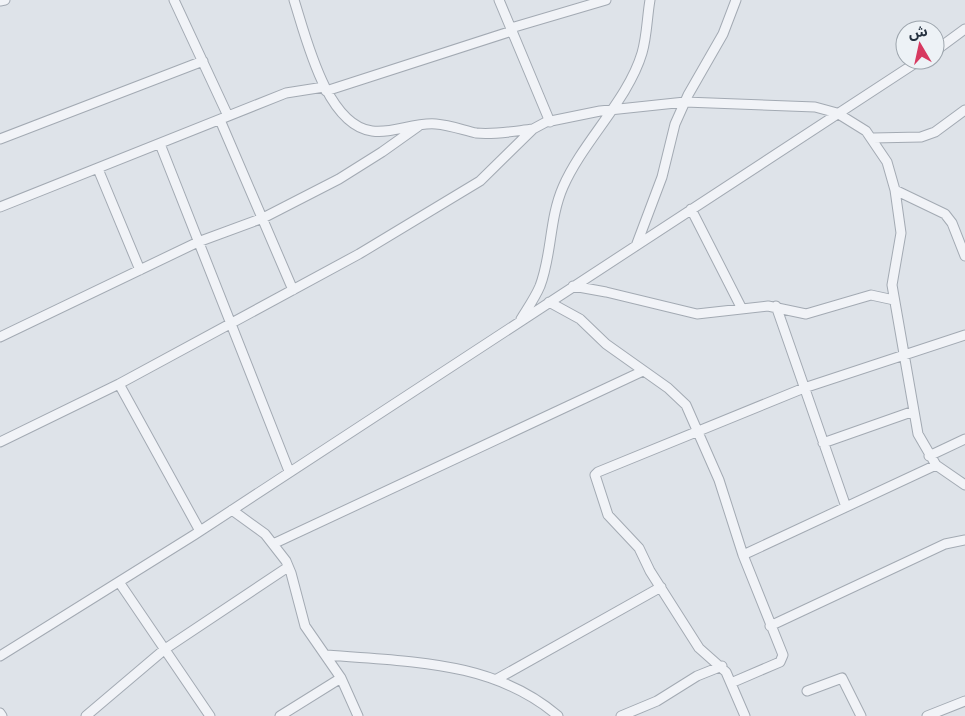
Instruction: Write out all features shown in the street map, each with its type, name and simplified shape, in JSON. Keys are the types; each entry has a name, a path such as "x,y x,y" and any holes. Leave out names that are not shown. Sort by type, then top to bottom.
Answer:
{"street":[{"path":"0,1 4,0"},
{"path":"174,0 203,61 263,218 293,290"},
{"path":"294,0 325,89 344,115 362,129 380,132 436,124 488,134 533,129 550,122 612,109 685,102 815,107 856,123 873,138 887,162 895,190 901,233 892,284 918,434 936,465 965,485"},
{"path":"499,0 550,122"},
{"path":"0,207 286,93 325,89 606,0"},
{"path":"519,322 540,287 556,206 563,187 573,167 612,109 642,52 650,0"},
{"path":"636,246 662,177 675,124 685,102 723,34 736,0"},
{"path":"945,44 965,29"},
{"path":"0,139 203,61"},
{"path":"0,656 200,531 905,70"},
{"path":"873,138 922,137 935,132 965,110"},
{"path":"0,336 198,242 263,218 339,179 420,125"},
{"path":"0,442 119,384 359,254 480,181 533,129"},
{"path":"160,144 289,471"},
{"path":"98,169 140,270"},
{"path":"895,190 945,214 952,223 965,256"},
{"path":"691,209 742,309"},
{"path":"573,286 697,314 776,306 806,314 871,295 894,300"},
{"path":"549,302 580,319 606,344 668,388 686,405 699,431 719,480 743,554 782,659 780,662 731,682"},
{"path":"776,306 846,507"},
{"path":"744,716 731,682 722,666 699,648 639,548 608,515 595,475 598,472 804,388 905,353 965,335"},
{"path":"273,544 643,371"},
{"path":"119,384 200,531"},
{"path":"823,443 914,411"},
{"path":"930,456 965,439"},
{"path":"743,554 936,465"},
{"path":"232,510 265,534 288,567 305,626 328,655 341,678 358,716"},
{"path":"770,626 945,544 965,540"},
{"path":"86,716 165,649 288,567"},
{"path":"119,582 210,716"},
{"path":"498,679 661,587"},
{"path":"328,655 444,665 498,679 533,698 558,716"},
{"path":"621,716 657,701 697,676 722,666"},
{"path":"280,716 341,678"},
{"path":"808,691 842,678 861,716"},
{"path":"926,716 965,701"}]}
